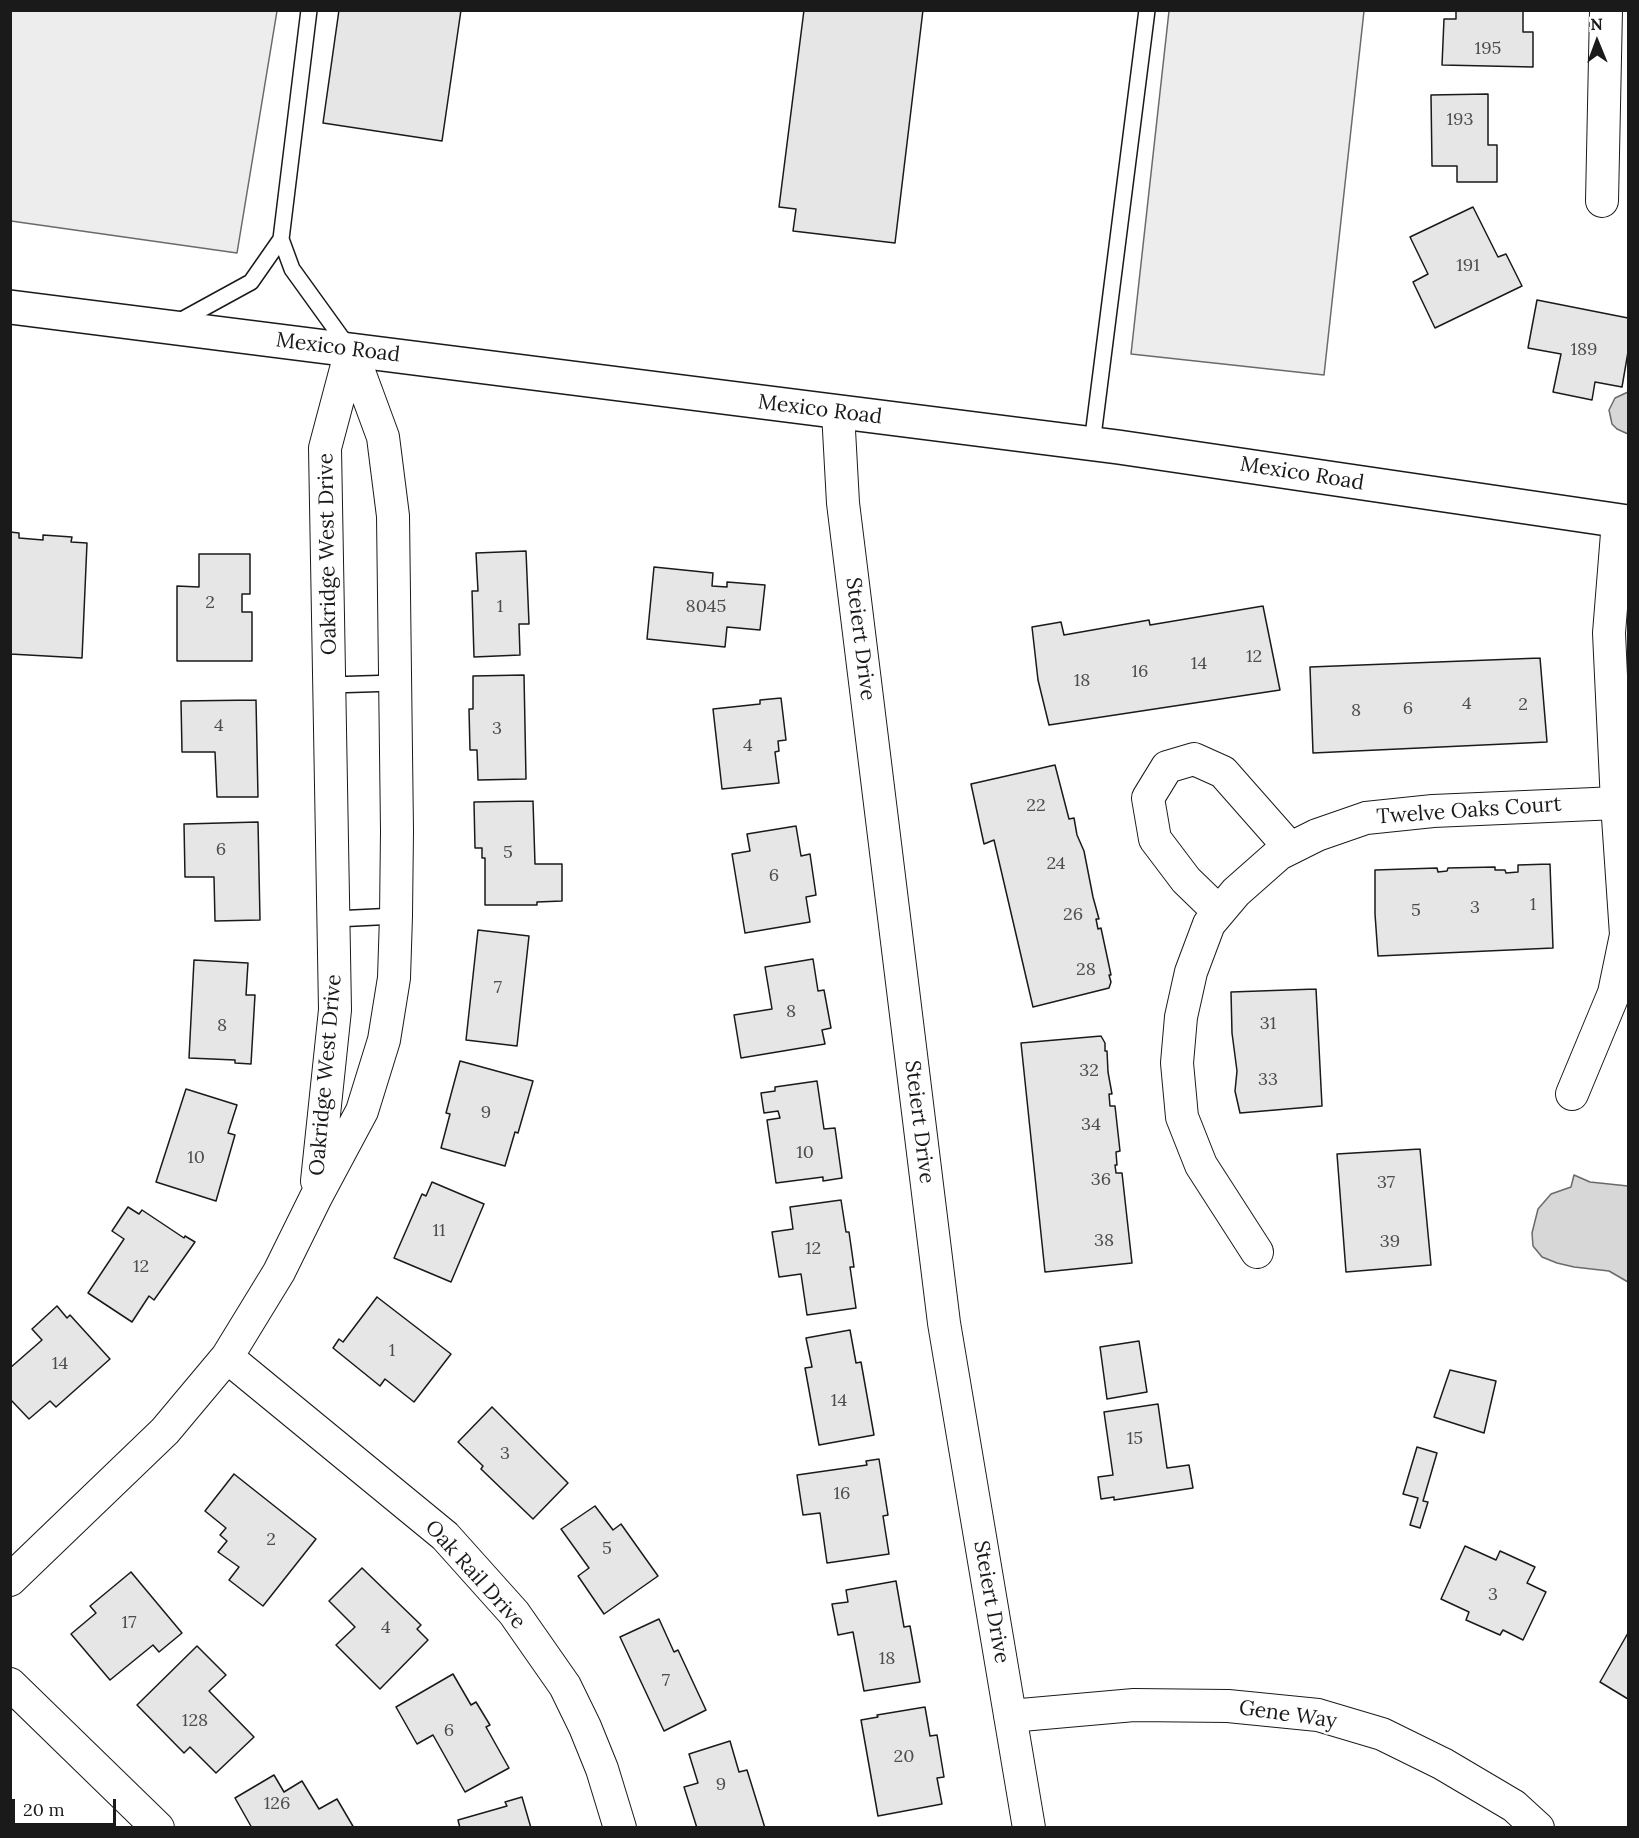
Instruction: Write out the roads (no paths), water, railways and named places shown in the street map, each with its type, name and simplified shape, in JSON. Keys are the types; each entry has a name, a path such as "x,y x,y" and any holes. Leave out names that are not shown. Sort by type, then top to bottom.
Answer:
{"main road":[{"name":"Mexico Road","path":"10,307 1092,444 1623,521"}],"street":[{"path":"1602,201 1606,10"},
{"name":"Oakridge West Drive","path":"10,1580 165,1431 227,1357 279,1272 362,1111 384,1040 394,978 396,916 393,516 383,437 351,350"},
{"name":"Oakridge West Drive","path":"316,1197 335,1010 325,448 351,350"},
{"name":"Steiert Drive","path":"838,412 844,515 944,1323 1029,1827"},
{"path":"1572,1094 1614,993 1626,935 1609,633 1623,521"},
{"path":"1219,912 1186,880 1155,839 1148,798 1167,767 1194,759 1224,772 1290,848"},
{"name":"Twelve Oaks Court","path":"1257,1252 1202,1165 1182,1117 1177,1063 1181,1017 1191,972 1209,924 1236,892 1279,854 1317,835 1366,818 1433,811 1617,803"},
{"name":"Oak Rail Drive","path":"227,1357 445,1536 514,1613 565,1686 602,1769 620,1827"},
{"path":"10,1684 158,1827"},
{"name":"Gene Way","path":"1010,1716 1134,1705 1228,1706 1318,1715 1382,1734 1443,1764 1514,1806 1538,1827"}],"lane":[{"path":"309,10 281,239 292,269 351,350"},
{"path":"1092,444 1147,10"},
{"path":"170,327 251,282 281,239"},
{"path":"330,685 396,683"},
{"path":"335,919 396,916"}]}
